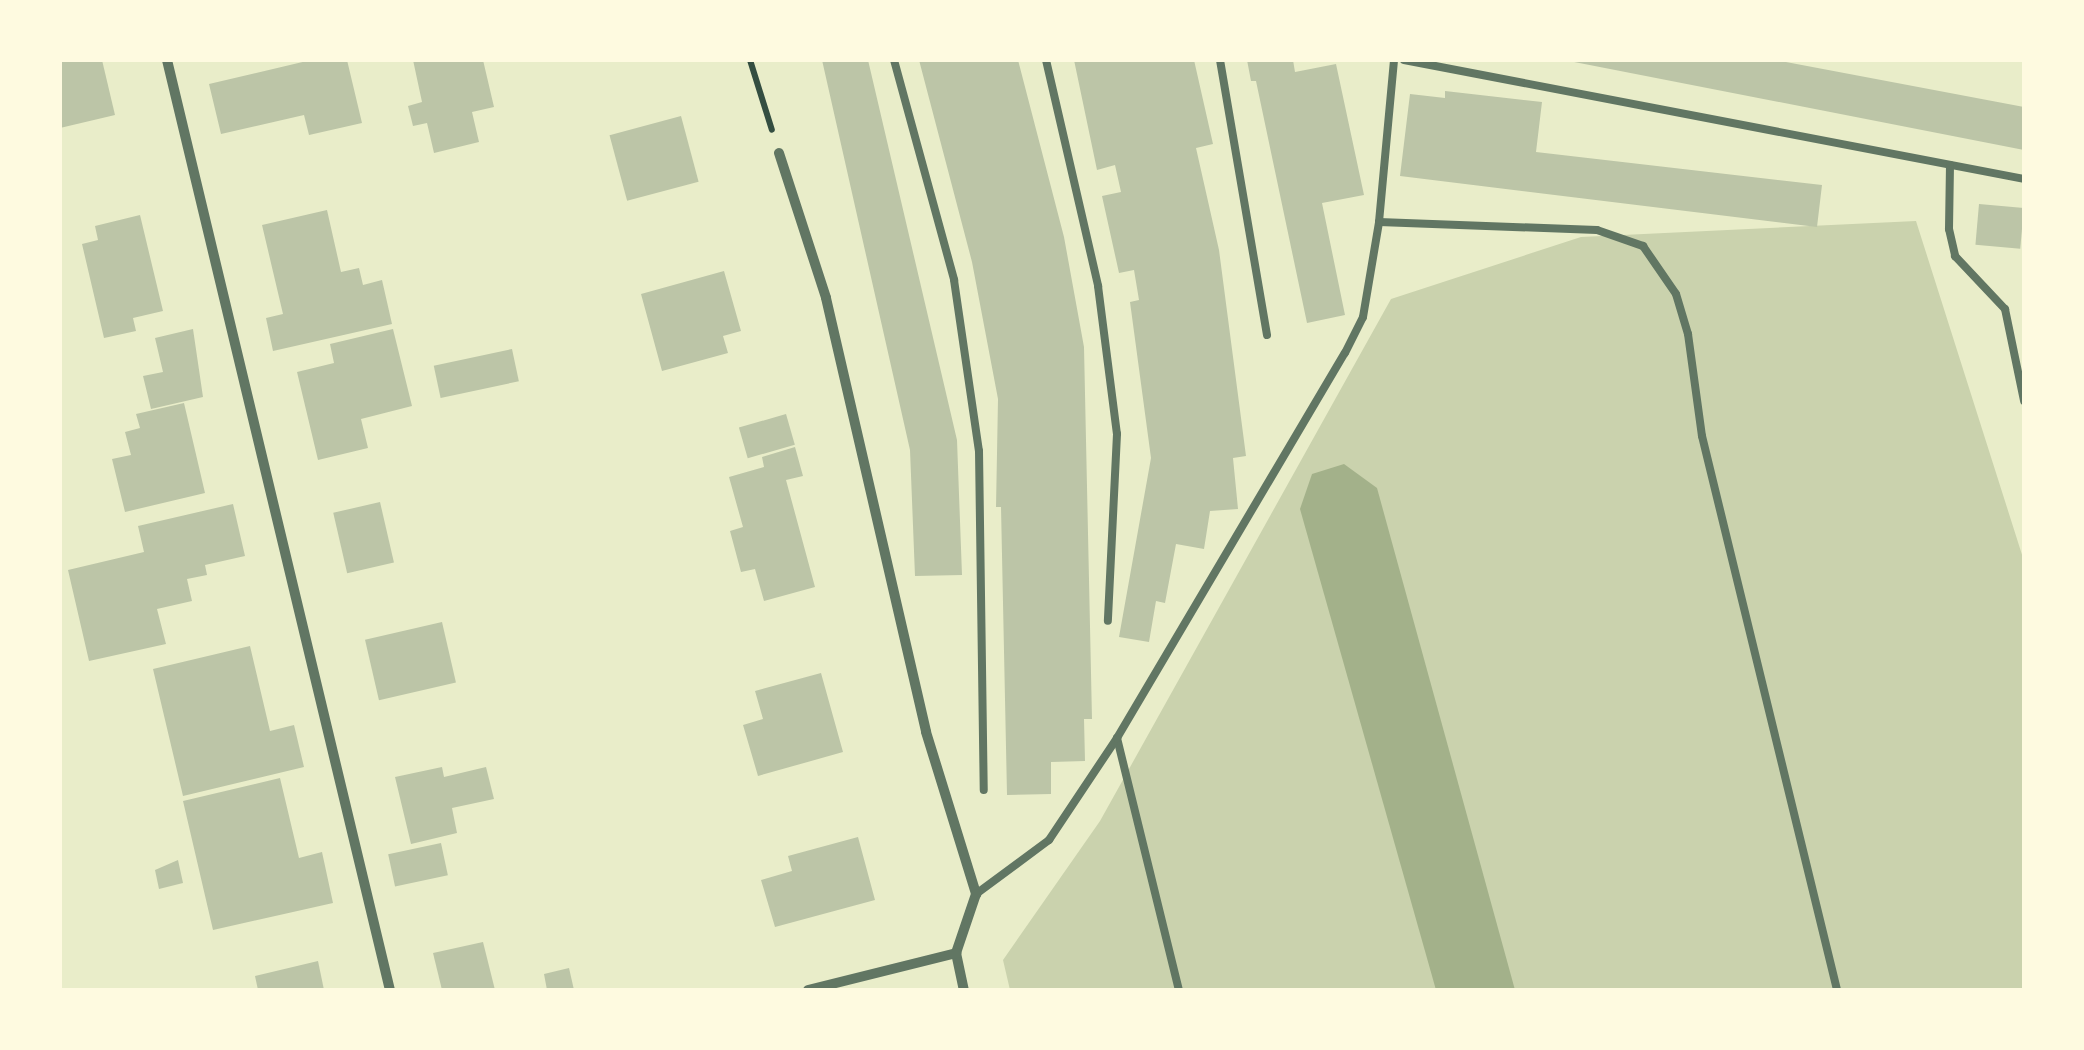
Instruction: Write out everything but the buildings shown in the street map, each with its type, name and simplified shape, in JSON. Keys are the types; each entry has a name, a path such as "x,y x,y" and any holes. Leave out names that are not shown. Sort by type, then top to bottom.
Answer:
{"street":[{"path":"166,60 390,990"},
{"path":"779,153 826,298 926,732 976,894 956,953 964,990"},
{"path":"808,990 956,953"}],"lane":[{"path":"894,60 954,280 978,451 984,790"},
{"path":"1046,60 1098,286 1117,434 1108,621"},
{"path":"1220,60 1268,335"},
{"path":"976,894 1049,840 1116,738 1345,353 1362,316 1379,222 1394,60"},
{"path":"1404,60 2024,179"},
{"path":"1950,164 1948,229 1955,256 2004,310 2024,401"},
{"path":"1379,222 1598,230 1643,246 1676,294 1688,334 1702,436 1836,990"},
{"path":"1116,738 1179,990"}],"path":[{"path":"750,60 779,153"}],"shaded area":[{"path":"1916,221 2024,561 2024,990 1010,990 1003,960 1100,821 1391,299 1581,237"},
{"path":"1344,464 1377,488 1515,990 1436,990 1300,509 1312,474"}]}
